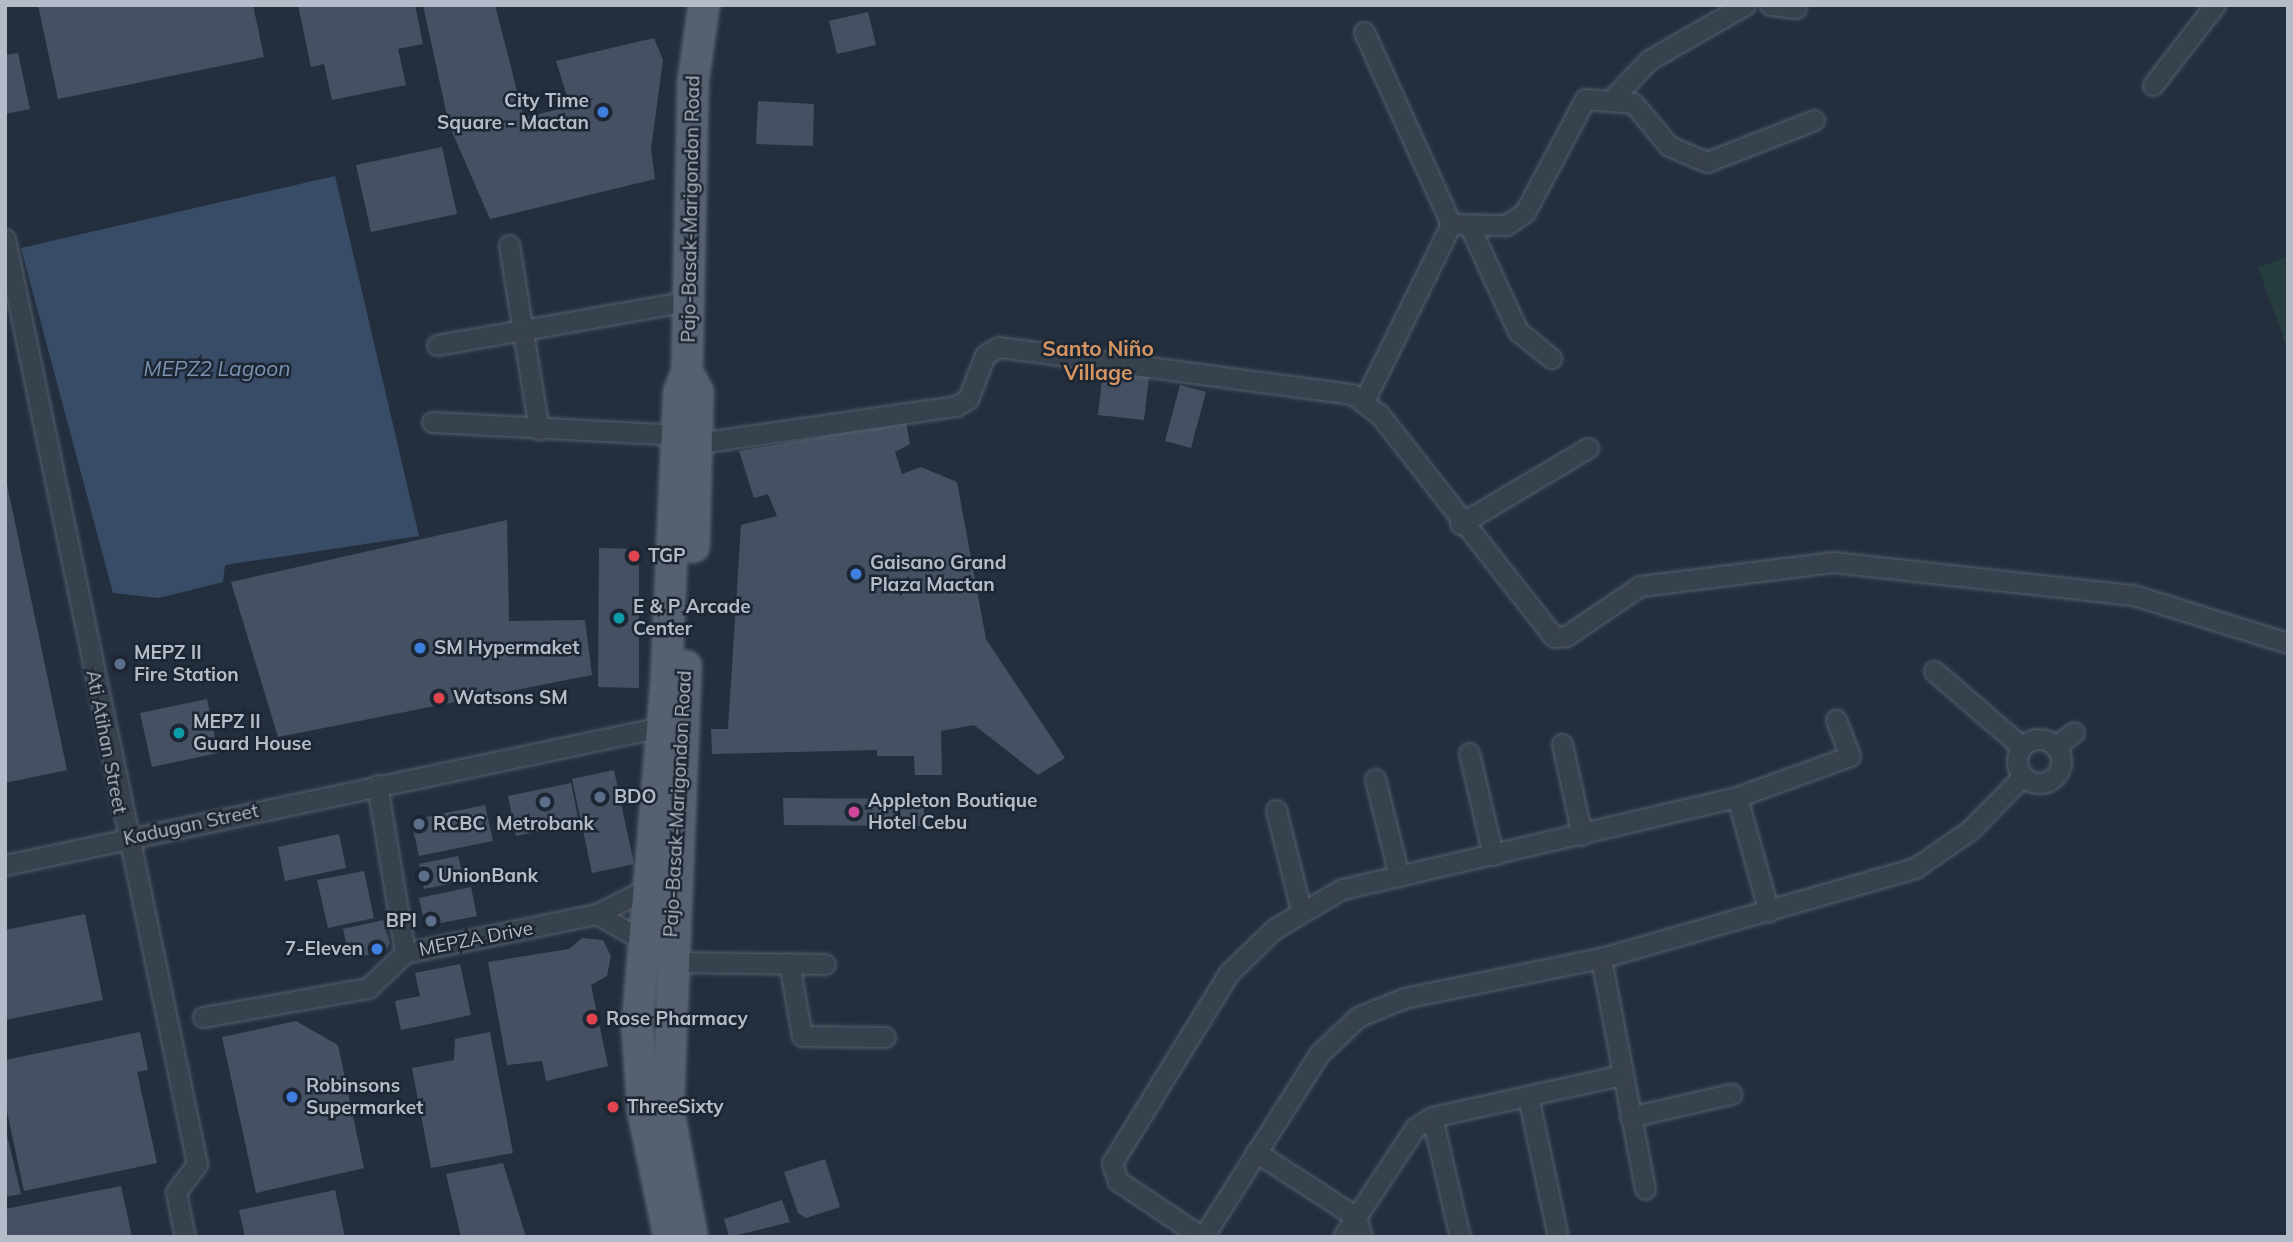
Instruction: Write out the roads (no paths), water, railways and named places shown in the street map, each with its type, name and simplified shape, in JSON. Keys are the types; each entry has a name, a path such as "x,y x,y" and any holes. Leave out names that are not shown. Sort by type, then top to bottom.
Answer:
{"main road":[{"name":"Pajo-Basak-Marigondon Road","path":"692,1237 668,1107 669,962 687,439 693,82 704,5"},
{"name":"Pajo-Basak-Marigondon Road","path":"669,1237 643,1111 637,1028 687,439"}],"street":[{"path":"1613,98 1657,54 1745,5"},
{"path":"1770,5 1796,8"},
{"path":"2153,85 2215,5"},
{"path":"1364,32 1460,225 1518,331 1551,358"},
{"path":"1460,225 1506,225 1525,212 1585,99 1613,98 1633,103 1669,146 1707,162 1814,120"},
{"path":"1364,401 1460,225"},
{"name":"Ati Atihan Street","path":"5,239 126,839 197,1164 176,1192 185,1237"},
{"path":"509,246 539,429"},
{"path":"437,345 690,301"},
{"path":"432,422 687,439 956,406 968,399 985,355 999,347 1352,394 1364,401 1554,637 1566,636 1640,586 1833,562 2133,595 2288,643"},
{"path":"1461,524 1588,449"},
{"path":"1934,671 2022,747"},
{"path":"1836,720 1850,757 1737,797 1342,889 1301,910 1229,973 1112,1163 1118,1181 1202,1237 1319,1054 1358,1017 1405,998 1601,958 1769,912 1914,868 1970,830 2023,776"},
{"path":"405,953 377,785 661,727"},
{"path":"2055,747 2074,732"},
{"path":"2042,740 2055,747 2061,761 2056,775 2043,783 2023,776 2017,765 2022,747 2042,740"},
{"path":"1562,744 1582,835"},
{"path":"1469,753 1493,855"},
{"path":"1375,779 1399,876"},
{"name":"Kadugan Street","path":"5,865 377,785"},
{"path":"1737,797 1769,912"},
{"path":"1276,810 1301,910"},
{"name":"MEPZA Drive","path":"203,1017 368,988 405,953 597,914 648,888"},
{"path":"597,914 644,941"},
{"path":"1601,958 1645,1189"},
{"path":"669,962 825,964"},
{"path":"789,963 803,1036 885,1037"},
{"path":"1343,1237 1415,1128 1432,1117 1622,1074"},
{"path":"1630,1117 1731,1094"},
{"path":"1528,1096 1557,1233"},
{"path":"1432,1117 1460,1237"},
{"path":"1256,1152 1356,1217 1362,1237"}],"water":[{"name":"MEPZ2 Lagoon","path":"335,176 419,536 225,565 223,582 159,598 113,593 21,248"}],"place":[{"name":"City Time Square - Mactan","path":"603,112"},
{"name":"TGP","path":"634,556"},
{"name":"Gaisano Grand Plaza Mactan","path":"856,574"},
{"name":"E & P Arcade Center","path":"619,618"},
{"name":"SM Hypermaket","path":"420,648"},
{"name":"MEPZ II Fire Station","path":"120,664"},
{"name":"Watsons SM","path":"439,698"},
{"name":"MEPZ II Guard House","path":"179,733"},
{"name":"BDO","path":"600,797"},
{"name":"Metrobank","path":"545,802"},
{"name":"Appleton Boutique Hotel Cebu","path":"854,812"},
{"name":"RCBC","path":"419,824"},
{"name":"UnionBank","path":"424,876"},
{"name":"BPI","path":"431,921"},
{"name":"7-Eleven","path":"377,949"},
{"name":"Rose Pharmacy","path":"592,1019"},
{"name":"Robinsons Supermarket","path":"292,1097"},
{"name":"ThreeSixty","path":"613,1107"}],"district":[{"name":"Santo Niño Village","path":"1098,360"}]}
